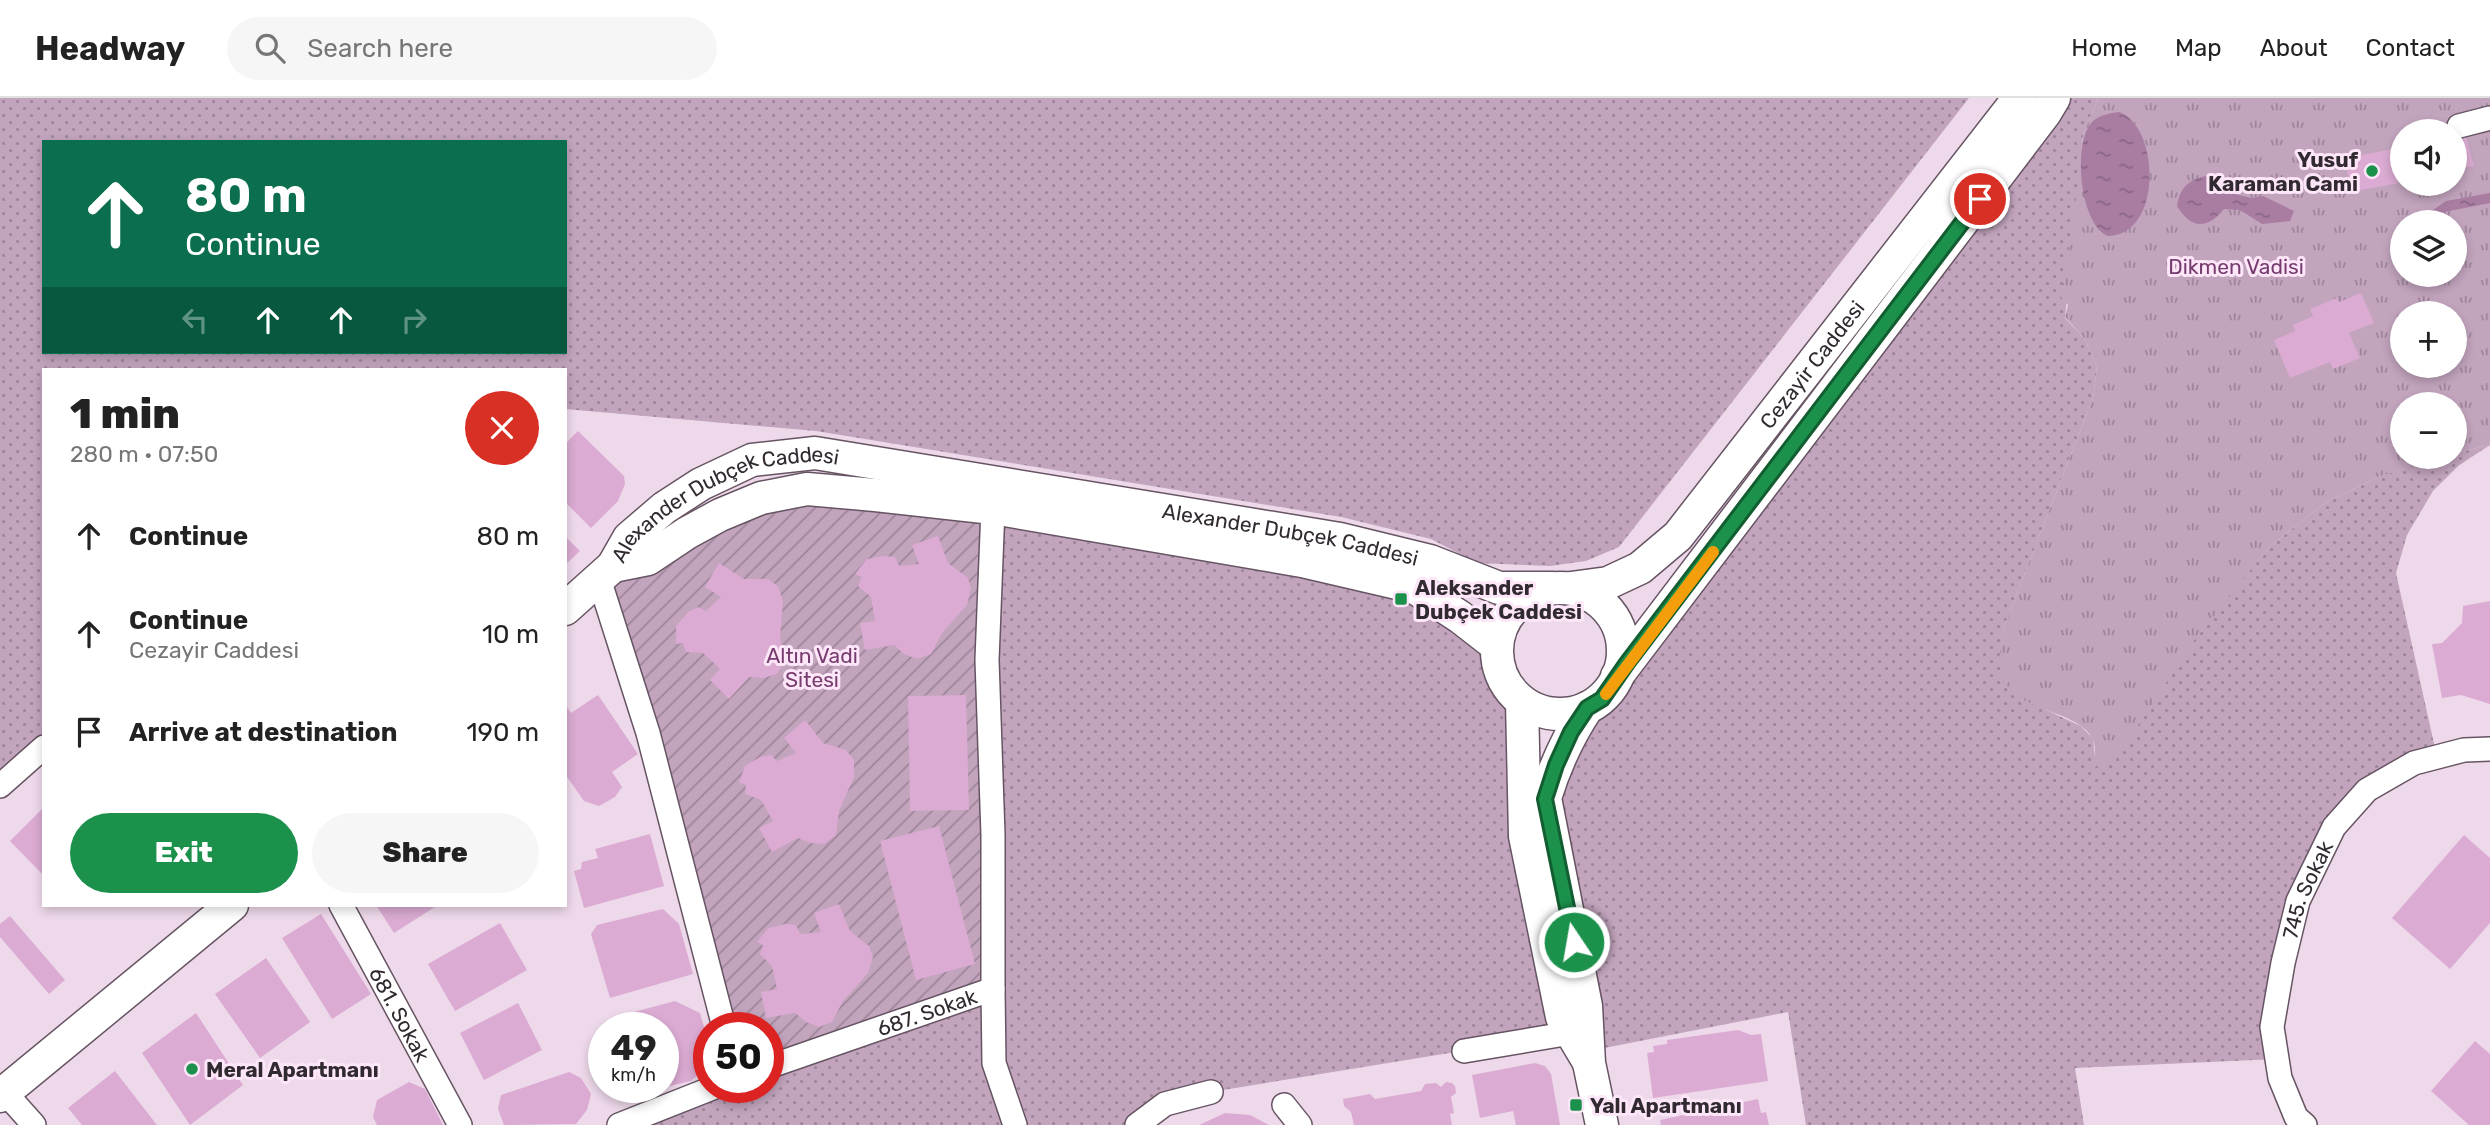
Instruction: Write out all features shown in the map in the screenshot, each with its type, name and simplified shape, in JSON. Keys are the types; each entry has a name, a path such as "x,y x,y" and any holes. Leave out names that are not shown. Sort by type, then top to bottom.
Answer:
{"main road":[{"name":"Cezayir Caddesi","path":"1561,588 1608,583 1640,568 1678,536 2019,98"},
{"name":"Cezayir Caddesi","path":"1618,676 2054,98"},
{"name":"Alexander Dubçek Caddesi","path":"606,572 629,538 664,508 701,484 751,460 815,453 1340,539 1430,561 1499,588 1561,588"},
{"name":"Alexander Dubçek Caddesi","path":"606,572 648,559 709,521 761,498 807,489 993,509 1302,561 1414,587 1496,645"},
{"path":"567,607 606,572"},
{"path":"1561,588 1590,595 1606,607 1617,624 1623,643 1618,676 1602,699 1587,708 1562,715 1541,712 1522,702 1507,686 1499,667 1496,645 1502,625 1514,607 1530,595 1561,588"},
{"path":"1522,702 1525,836 1542,854"},
{"path":"1587,708 1566,743 1545,799 1542,854 1573,1019 1589,1063 1601,1125"},
{"path":"2,1092 230,907"}],"street":[{"path":"2467,124 2490,118"},
{"path":"993,509 987,660 993,835 993,989"},
{"path":"606,572 720,1012"},
{"path":"0,786 42,749"},
{"name":"745. Sokak","path":"2305,1125 2297,1117 2280,1077 2272,1027 2283,963 2298,901 2334,827 2367,790 2414,763 2465,750 2490,749"},
{"name":"681. Sokak","path":"342,907 460,1125"},
{"name":"687. Sokak","path":"784,1061 993,989 994,1063 1015,1125"},
{"path":"1464,1051 1573,1019"},
{"path":"2,1092 34,1125"},
{"path":"1137,1125 1165,1104 1211,1092"},
{"path":"619,1125 693,1096"},
{"path":"1284,1105 1300,1125"}],"green space":[{"path":"0,98 1969,98 1619,547 1586,561 1550,566 1477,563 1431,539 1341,517 816,431 567,409 567,368 42,368 42,749 0,786"},
{"path":"2054,98 2098,98 2083,135 2065,318 2085,339 2097,367 2093,398 2004,627 2000,665 2022,699 2081,726 2093,739 2095,757 2270,546 2325,503 2378,477 2402,469 2455,469 2433,491 2407,535 2396,573 2437,757 2367,790 2298,901 2277,1059 2075,1068 2084,1125 1806,1125 1788,1012 1589,1051 1556,765 1587,708 1602,699"},
{"name":"Dikmen Vadisi","path":"2098,98 2490,98 2490,445 2467,450 2467,392 2390,392 2390,469 2403,469 2378,477 2325,503 2270,546 2193,642 2120,753 2095,767 2094,743 2085,729 2027,702 2014,693 2005,681 2000,665 2004,627 2093,398 2097,367 2085,339 2065,317 2068,305 2061,297 2083,135"},
{"path":"2490,445 2467,460 2467,450"},
{"name":"Altın Vadi Sitesi","path":"761,498 993,508 993,989 784,1061 784,1012 720,1012 599,579"},
{"path":"993,508 1302,561 1460,617 1498,666 1525,836 1571,1033 1211,1092 1137,1125 619,1125 693,1096 693,1103 784,1103 784,1027"}],"water":[{"path":"2119,112 2133,121 2142,137 2148,157 2150,179 2139,218 2126,231 2108,236 2090,216 2085,200 2082,146 2086,131 2093,121"},
{"path":"2205,176 2217,182 2222,191 2252,198 2263,196 2294,211 2290,221 2262,224 2240,210 2224,209 2211,221 2194,223 2182,214 2177,206 2178,200 2185,186"},
{"path":"2490,193 2490,203 2454,210 2433,210 2446,201"}],"building":[{"path":"2467,140 2474,166 2467,167"},
{"name":"Yusuf Karaman Cami","path":"2390,150 2390,185 2351,192 2345,158"},
{"path":"2361,293 2374,323 2349,333 2360,358 2333,369 2330,362 2290,378 2274,340 2295,331 2293,325 2313,316 2310,309 2337,298 2339,302"},
{"path":"578,431 624,476 625,484 618,501 591,528 567,504 567,442"},
{"path":"938,536 948,563 968,578 971,589 967,605 942,633 931,654 917,659 904,654 894,645 865,650 860,623 875,621 871,597 858,586 862,577 855,574 867,559 884,556 895,557 899,566 919,564 912,545"},
{"path":"567,538 580,551 567,563"},
{"path":"719,563 744,579 768,579 778,586 783,601 780,638 784,662 777,674 763,678 749,677 729,699 710,680 720,669 703,653 686,652 683,643 676,644 676,626 688,612 698,607 706,611 721,597 705,587"},
{"path":"2490,601 2490,704 2461,695 2442,698 2432,644 2442,643 2462,623 2463,606"},
{"path":"598,695 638,754 612,772 622,787 615,797 599,806 584,801 567,777 567,707 571,713"},
{"path":"966,695 969,810 910,811 908,696"},
{"path":"805,720 823,743 846,750 854,760 854,777 839,811 836,835 824,844 810,843 798,838 772,852 759,828 773,821 761,800 745,794 746,784 739,783 745,766 760,757 771,755 777,761 796,753 784,738"},
{"path":"42,809 42,874 10,841"},
{"path":"939,826 975,964 916,980 880,841"},
{"path":"650,834 664,886 584,908 574,871 581,869 582,862 598,858 595,849"},
{"path":"2464,835 2490,858 2490,923 2450,969 2392,918"},
{"path":"839,904 850,931 869,946 873,957 868,973 843,1001 832,1022 819,1027 806,1022 795,1013 784,1015 784,1012 765,1012 761,992 777,989 772,966 760,954 763,945 757,942 768,928 785,924 796,925 800,934 821,932 814,913"},
{"path":"377,907 435,907 394,933"},
{"path":"663,909 679,924 693,974 610,998 591,934 597,925"},
{"path":"321,914 371,994 332,1019 282,938"},
{"path":"10,916 65,980 49,994 0,937 0,924"},
{"path":"500,923 527,970 455,1011 428,964"},
{"path":"266,958 310,1022 260,1058 215,994"},
{"path":"675,1001 698,1012 693,1012 691,1081 679,1084 679,1012 634,1012"},
{"path":"518,1003 542,1050 484,1080 460,1033"},
{"name":"Meral Apartmanı","path":"196,1013 243,1085 190,1125 142,1053"},
{"path":"1738,1030 1751,1035 1761,1034 1768,1081 1653,1098 1647,1053 1654,1052 1653,1046 1667,1044 1667,1040"},
{"path":"2475,1041 2490,1054 2490,1125 2469,1125 2431,1091"},
{"path":"1535,1063 1545,1066 1551,1074 1560,1125 1516,1125 1513,1111 1480,1118 1472,1075"},
{"path":"115,1071 157,1125 82,1125 68,1108"},
{"path":"569,1072 581,1078 588,1089 589,1103 587,1110 576,1124 504,1125 498,1109 501,1095"},
{"path":"409,1082 425,1089 443,1125 377,1125 373,1117 377,1100"},
{"path":"1446,1082 1455,1086 1456,1093 1451,1097 1454,1113 1450,1114 1452,1125 1354,1125 1351,1112 1344,1106 1343,1099 1370,1094 1375,1099 1421,1091 1425,1084 1436,1083 1441,1087"},
{"path":"1758,1099 1761,1113 1766,1112 1769,1125 1661,1125 1660,1120"},
{"path":"1225,1113 1250,1115 1269,1125 1199,1125"}],"slow traffic":[{"path":"1606,694 1713,552"}],"place":[{"name":"Yusuf Karaman Cami","path":"2372,171"},
{"name":"Aleksander Dubçek Caddesi","path":"1401,599"},
{"name":"Meral Apartmanı","path":"192,1069"},
{"name":"Yalı Apartmanı","path":"1576,1105"}],"route":[{"path":"1574,942 1545,799 1571,732 1587,708 1602,699 1980,199"}]}
